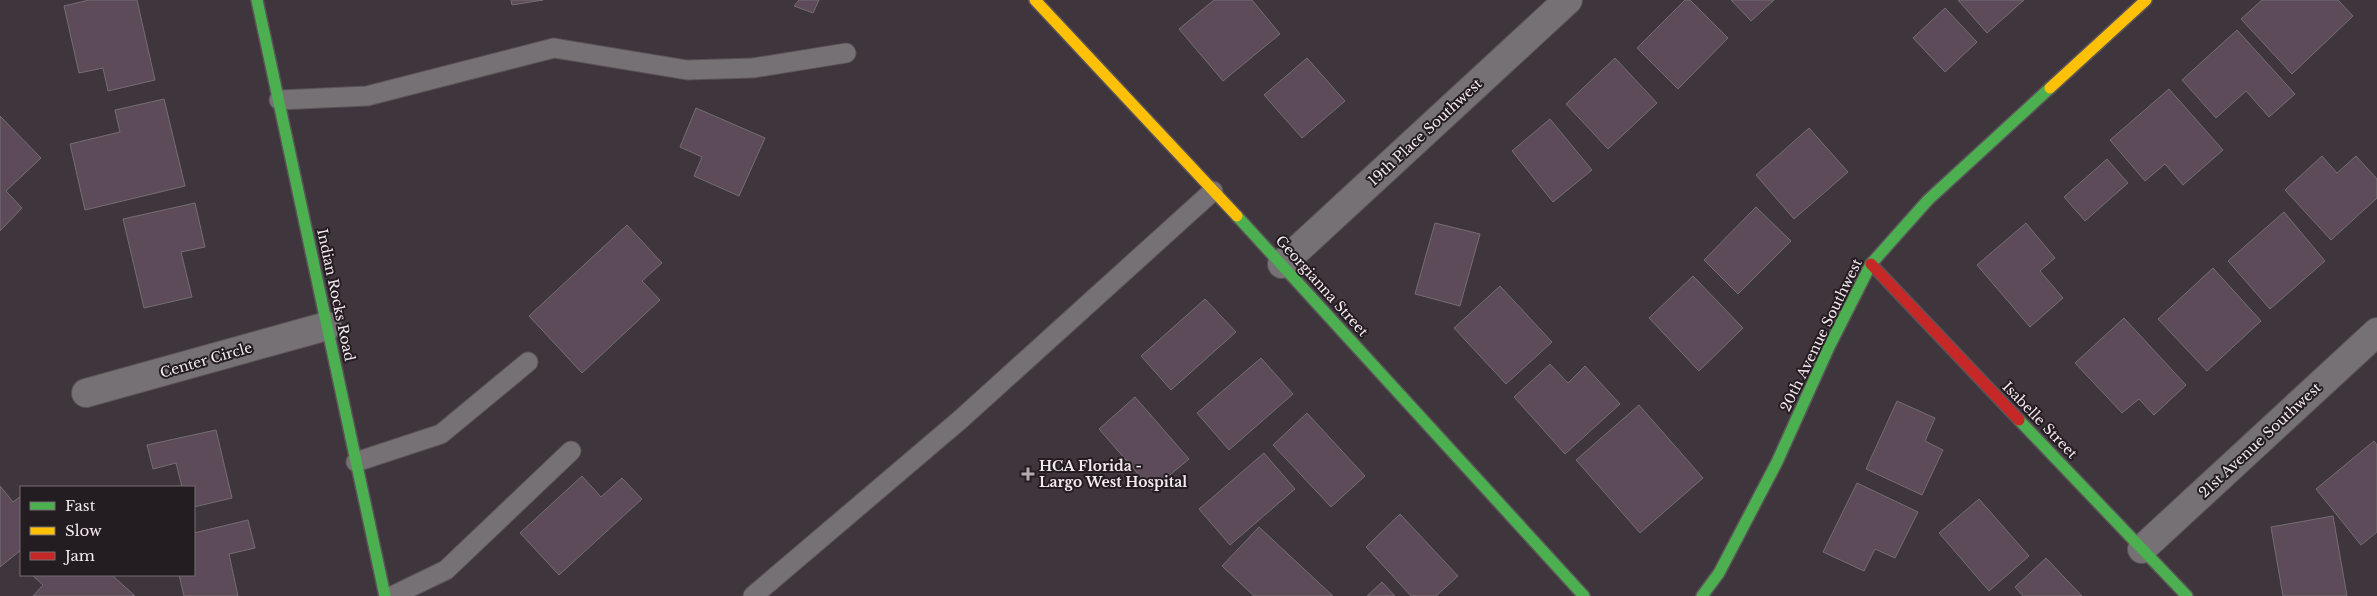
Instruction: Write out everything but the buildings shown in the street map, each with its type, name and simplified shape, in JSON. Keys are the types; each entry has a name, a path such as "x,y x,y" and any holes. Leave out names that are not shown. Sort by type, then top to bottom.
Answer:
{"street":[{"name":"Indian Rocks Road","path":"257,0 385,596"},
{"name":"Georgianna Street","path":"1035,0 1282,264 1584,596"},
{"name":"19th Place Southwest","path":"1282,264 1568,0"},
{"name":"20th Avenue Southwest","path":"1702,596 1719,573 1777,462 1829,347 1871,264 1928,200 2146,0"},
{"name":"Isabelle Street","path":"1871,264 2187,596"},
{"name":"Center Circle","path":"86,394 327,326"},
{"name":"21st Avenue Southwest","path":"2142,549 2377,332"}],"lane":[{"path":"278,100 367,96 554,48 687,70 754,68 846,53"},
{"path":"753,596 961,419 1213,190"},
{"path":"356,462 441,434 528,362"},
{"path":"392,596 446,570 571,451"}],"traffic: fast":[{"path":"257,0 385,596"},
{"path":"1702,596 1719,573 1777,462 1829,347 1871,264 1928,200 2050,88"},
{"path":"1237,216 1584,596"},
{"path":"2019,420 2187,596"}],"traffic: slow":[{"path":"1035,0 1237,216"},
{"path":"2050,88 2146,0"}],"traffic: jam":[{"path":"1871,264 2019,420"}],"place":[{"name":"HCA Florida - Largo West Hospital","path":"1028,474"}]}
